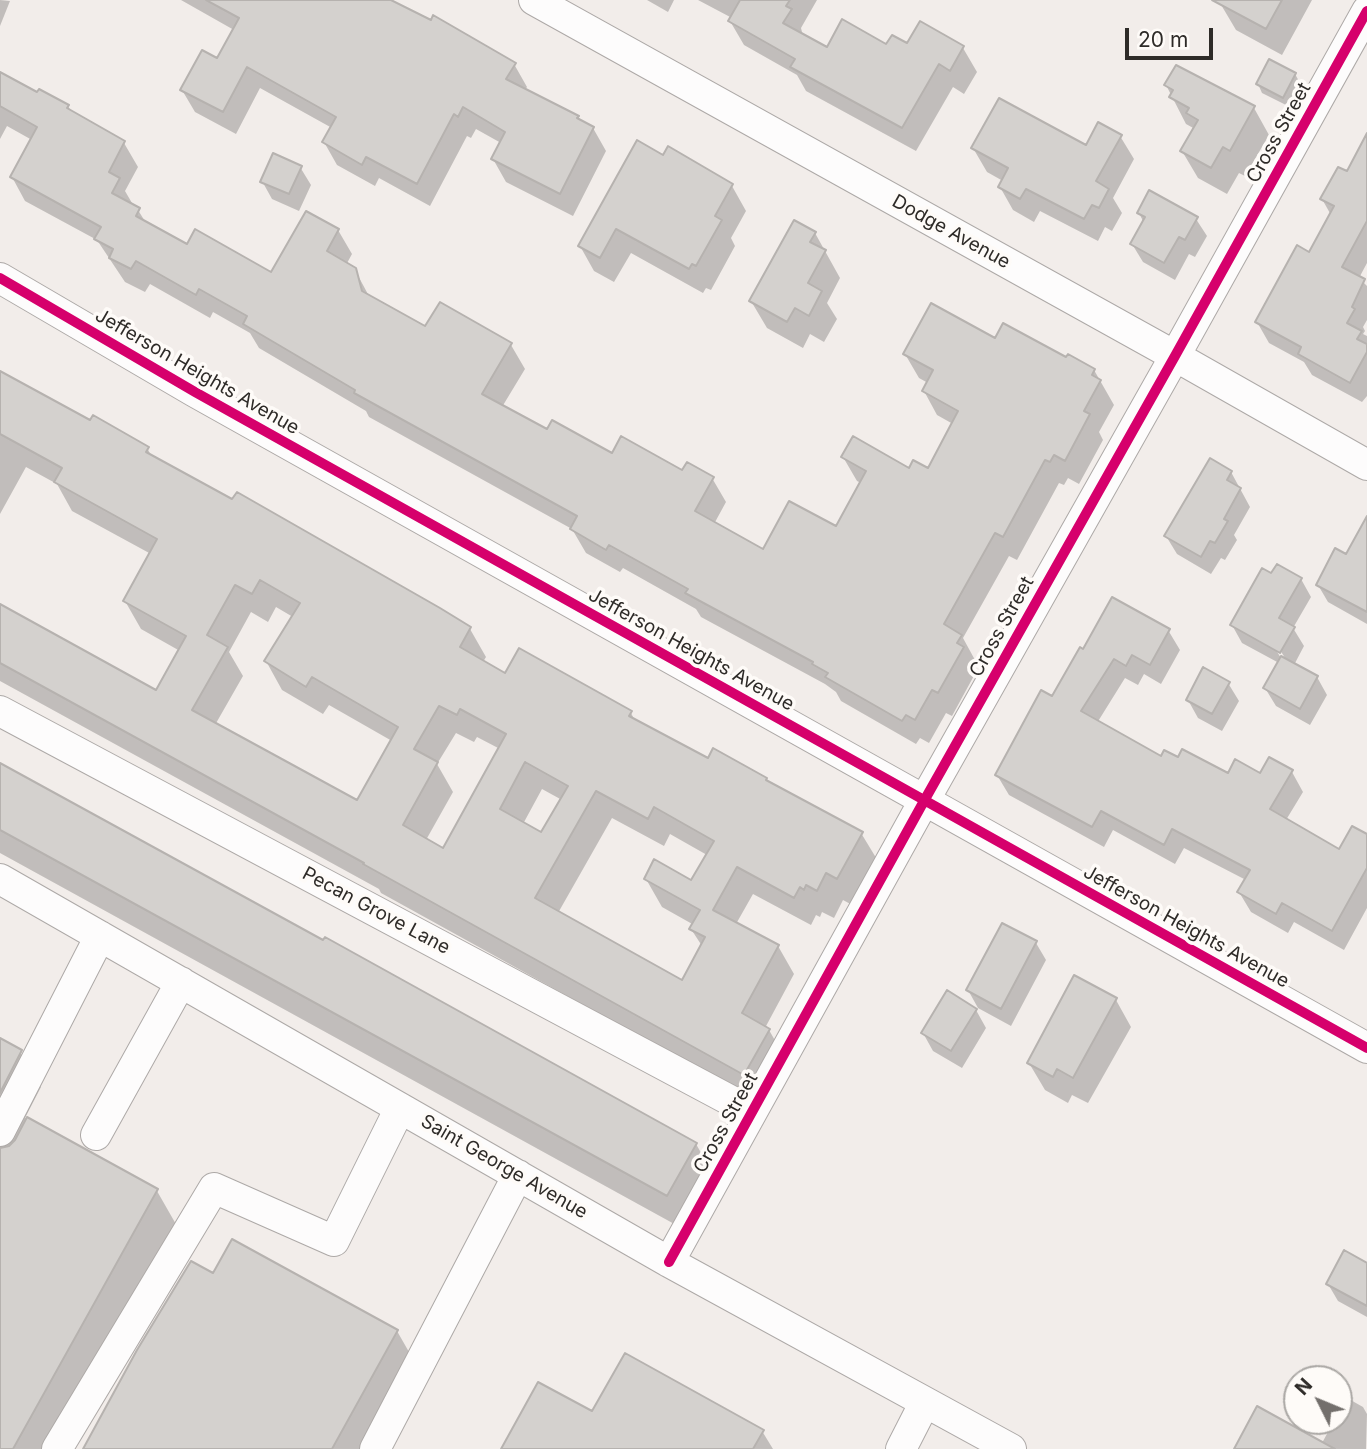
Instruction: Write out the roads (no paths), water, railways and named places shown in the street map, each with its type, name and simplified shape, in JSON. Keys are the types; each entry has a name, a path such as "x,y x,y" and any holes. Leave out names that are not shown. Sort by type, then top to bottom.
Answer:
{"street":[{"name":"Dodge Avenue","path":"534,0 1367,465"},
{"name":"Cross Street","path":"669,1262 1367,11"},
{"name":"Jefferson Heights Avenue","path":"0,278 195,393 1367,1048"},
{"name":"Pecan Grove Lane","path":"0,711 751,1112"},
{"name":"Saint George Avenue","path":"0,879 669,1262 1011,1449"},
{"path":"0,1131 100,936"},
{"path":"96,1135 181,982"},
{"path":"57,1449 214,1188 334,1241 400,1108"},
{"path":"375,1449 518,1175"},
{"path":"901,1449 925,1402"}]}
